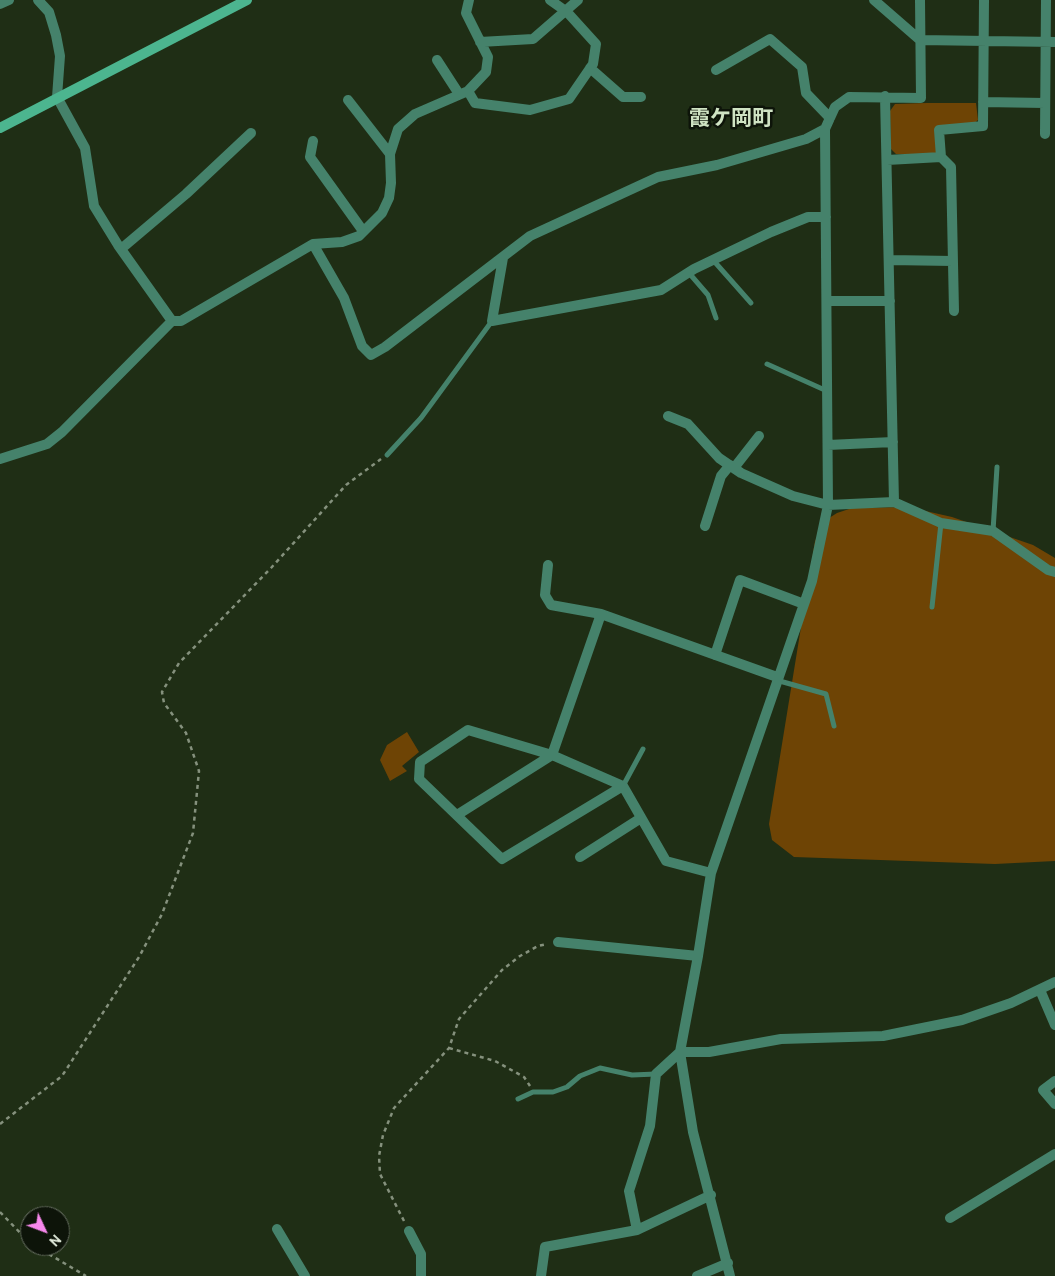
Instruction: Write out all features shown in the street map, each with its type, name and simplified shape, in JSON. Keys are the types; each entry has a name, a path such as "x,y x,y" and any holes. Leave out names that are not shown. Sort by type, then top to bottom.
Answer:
{"street":[{"path":"0,4 9,0"},
{"path":"38,0 49,12 56,35 60,56 57,98 85,148 94,206 121,249 172,321"},
{"path":"0,128 247,0"},
{"path":"0,459 47,444 62,432 172,321 181,321 312,244 342,242 359,236 382,213 389,198 391,183 390,154 398,129 415,114 464,92 486,72 488,57 466,13 469,0"},
{"path":"437,60 475,103 530,110 569,99 590,68 596,44 567,12 550,0"},
{"path":"480,42 532,38 567,12 578,0"},
{"path":"874,0 920,40 1050,42"},
{"path":"730,1276 711,1195 693,1132 680,1052 698,956 710,873 812,581 828,506 826,129 835,107 849,97 921,98 920,0"},
{"path":"954,311 951,167 941,157 939,130 983,126 984,0"},
{"path":"1045,134 1045,103 1050,42 1046,0"},
{"path":"716,70 770,39 802,67 806,92 830,118"},
{"path":"590,68 623,97 641,97"},
{"path":"885,96 894,502"},
{"path":"348,100 390,154"},
{"path":"983,102 1045,103"},
{"path":"312,244 344,298 362,346 371,355 386,347 530,236 658,177 725,163 806,139 826,129"},
{"path":"121,249 186,194 251,133"},
{"path":"313,141 310,156 364,231"},
{"path":"887,160 941,157"},
{"path":"503,258 492,321 662,290 712,260 808,217 826,217"},
{"path":"889,260 953,261"},
{"path":"827,301 890,301"},
{"path":"668,416 688,424 719,458 732,467 793,496 828,506 894,502 941,523 993,531 1048,570 1055,572"},
{"path":"705,526 721,476 732,467 760,436"},
{"path":"828,445 893,442"},
{"path":"548,565 546,595 551,605 601,614 777,679"},
{"path":"715,655 740,580 804,604"},
{"path":"457,816 552,755 601,614"},
{"path":"623,786 502,859 419,779 420,762 468,730 552,755 623,786 666,861 710,873"},
{"path":"580,857 641,818"},
{"path":"558,942 698,956"},
{"path":"637,1230 629,1191 650,1126 656,1074 680,1052 709,1052 781,1039 884,1036 962,1020 1012,1003 1055,982"},
{"path":"1040,990 1055,1025"},
{"path":"1055,1081 1043,1090 1055,1104"},
{"path":"950,1218 1055,1154"},
{"path":"541,1276 545,1247 637,1230 711,1195"},
{"path":"278,1229 305,1276"},
{"path":"409,1231 421,1254 421,1276"},
{"path":"698,1276 728,1263"}],"lane":[{"path":"712,260 750,303"},
{"path":"689,273 708,295 716,318"},
{"path":"387,455 421,418 492,321"},
{"path":"767,364 827,391"},
{"path":"993,531 998,466"},
{"path":"932,607 941,523"},
{"path":"777,679 826,694 834,726"},
{"path":"623,786 643,749"},
{"path":"518,1099 533,1092 553,1092 567,1087 580,1076 600,1068 632,1074 656,1074"}],"path":[{"path":"0,1124 62,1076 139,957 162,914 193,833 199,771 186,733 164,703 162,692 180,663 271,568 346,485 387,455"},
{"path":"409,1231 386,1191 380,1174 379,1156 383,1135 394,1108 449,1048 459,1019 502,970 538,946 558,942"},
{"path":"449,1048 495,1062 524,1077 533,1092"},
{"path":"0,1212 20,1233"},
{"path":"52,1256 86,1276"}],"shaded area":[{"path":"976,103 978,120 972,125 937,127 937,152 933,156 896,154 891,149 890,111 895,104"},
{"path":"908,507 952,517 1033,545 1055,558 1055,861 995,864 794,857 772,840 769,824 815,541 826,520 837,513 852,508"},
{"path":"407,732 419,752 402,766 407,771 390,781 380,760 387,745"}],"district":[{"name":"霞ケ岡町","path":"731,119"}]}
